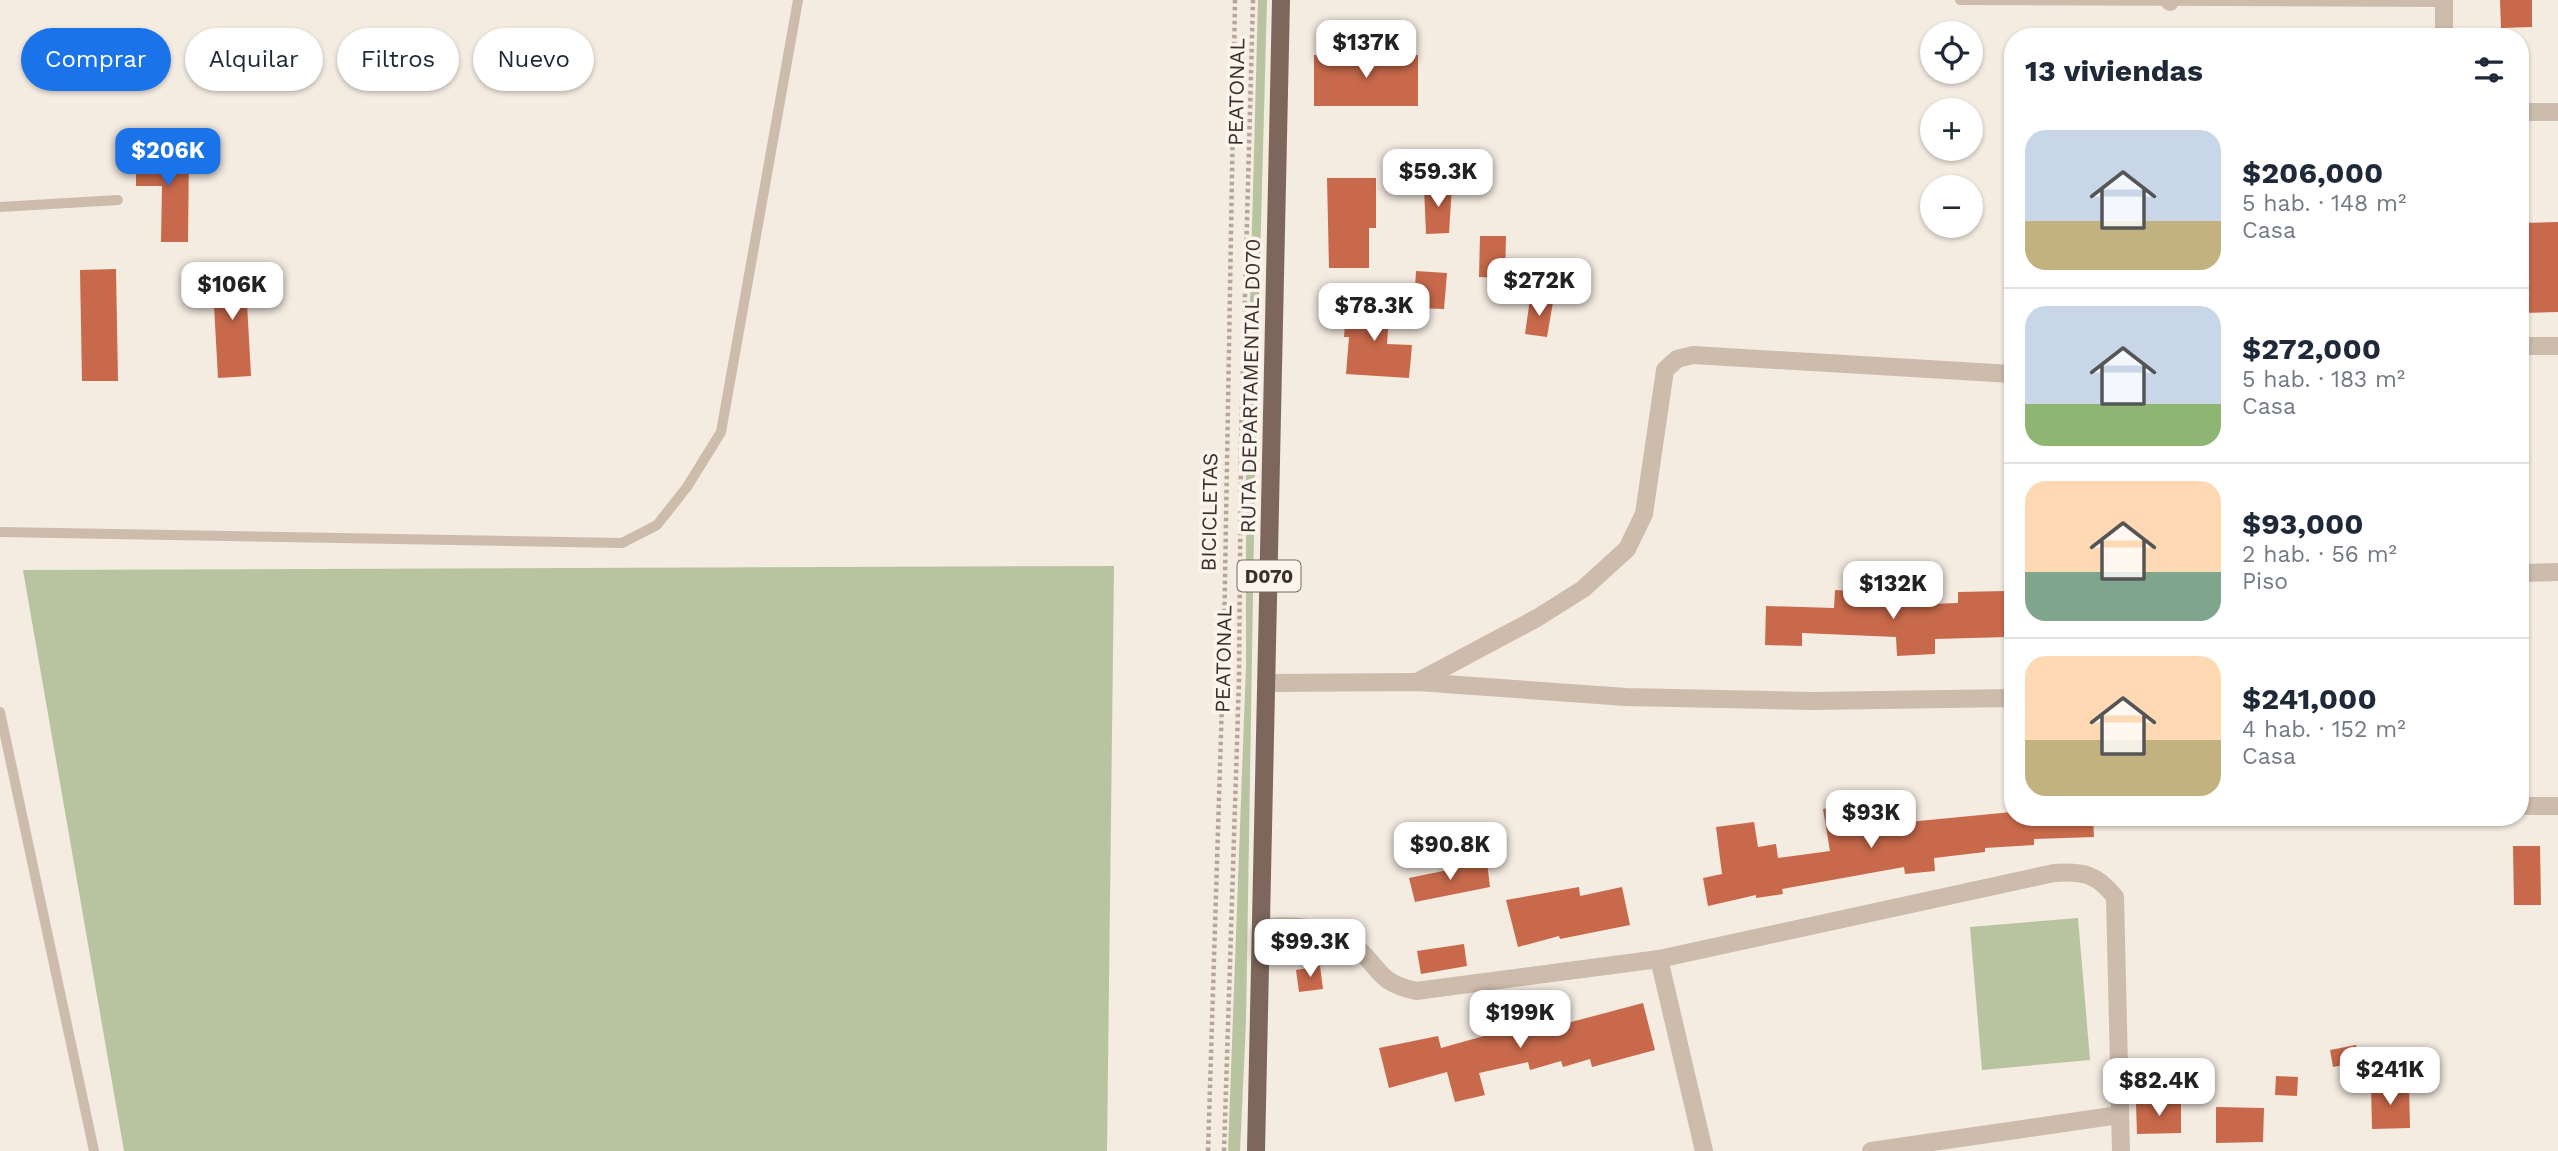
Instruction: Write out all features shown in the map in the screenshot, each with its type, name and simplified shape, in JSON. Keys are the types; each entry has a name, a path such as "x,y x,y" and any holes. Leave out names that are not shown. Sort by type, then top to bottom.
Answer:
{"main road":[{"name":"RUTA DEPARTAMENTAL D070","path":"1256,1151 1281,0"}],"street":[{"path":"2444,1 2444,28"},
{"path":"2529,112 2558,112"},
{"path":"2529,346 2558,346"},
{"path":"1417,682 1573,595 1600,577 1627,549 1644,514 1665,370 1677,359 1693,355 2004,374"},
{"path":"2529,573 2558,572"},
{"path":"1266,683 1417,682 1626,697 1813,701 2004,698"},
{"path":"2529,806 2558,806"},
{"path":"1261,928 1288,924 1309,928 1354,945 1391,985 1416,991 1659,958 2054,873 2081,872 2102,880 2115,897 2121,1151"},
{"path":"1659,958 1704,1151"},
{"path":"1871,1151 2119,1115"}],"lane":[{"path":"0,532 622,543 657,525 687,487 721,432 797,0"},
{"path":"1961,0 2444,1"},
{"path":"0,207 118,200"},
{"path":"0,712 94,1151"}],"path":[{"name":"BICICLETAS","path":"1208,1151 1224,638 1235,0"},
{"name":"PEATONAL","path":"1224,1151 1240,680 1241,440 1253,0"}],"green space":[{"path":"1258,0 1267,0 1256,410 1246,1022 1240,1151 1228,1151 1246,665 1246,458"},
{"path":"1114,566 1107,1151 124,1151 23,570"},
{"path":"2078,918 2090,1060 1982,1070 1970,927"}],"building":[{"path":"2500,0 2532,0 2532,27 2501,28"},
{"path":"1314,55 1418,55 1418,106 1314,106"},
{"path":"136,150 189,150 188,242 161,242 162,186 136,186"},
{"path":"1327,178 1376,178 1376,228 1369,228 1369,268 1329,268"},
{"path":"1452,185 1449,233 1426,234 1424,187"},
{"path":"2558,222 2558,312 2529,313 2529,223"},
{"path":"1480,236 1506,236 1505,278 1479,277"},
{"path":"245,267 251,376 218,378 212,269"},
{"path":"116,269 118,381 82,381 80,270"},
{"path":"1416,271 1447,273 1444,309 1414,308"},
{"path":"1530,299 1553,302 1547,337 1525,334"},
{"path":"1347,300 1390,304 1387,344 1412,345 1409,378 1346,374 1349,337 1344,337"},
{"path":"1835,590 1876,592 1875,606 1958,603 1958,592 2004,591 2004,637 1935,639 1935,654 1897,656 1896,637 1802,633 1802,646 1765,645 1766,606 1834,608"},
{"path":"1843,806 1846,825 1876,819 1877,825 2004,813 2004,826 2093,826 2094,837 2034,839 2034,845 1985,848 1985,852 1934,858 1935,871 1905,874 1904,867 1782,889 1783,894 1756,898 1756,895 1708,906 1703,878 1722,874 1716,827 1754,822 1758,847 1776,844 1778,858 1830,851 1823,809"},
{"path":"2513,846 2540,846 2541,905 2514,905"},
{"path":"1487,862 1490,887 1415,902 1409,878"},
{"path":"1579,887 1580,896 1622,887 1630,925 1560,939 1559,936 1518,947 1506,900"},
{"path":"1464,944 1467,966 1421,974 1417,951"},
{"path":"1320,966 1323,989 1299,992 1296,970"},
{"path":"1643,1003 1655,1050 1592,1067 1590,1059 1563,1067 1561,1061 1530,1070 1528,1062 1479,1073 1485,1095 1455,1102 1447,1072 1389,1088 1379,1048 1438,1036 1441,1048 1484,1036 1482,1028 1506,1023 1508,1033 1540,1025 1541,1030"},
{"path":"2356,1045 2359,1062 2333,1067 2330,1050"},
{"path":"2276,1076 2298,1077 2297,1096 2275,1095"},
{"path":"2371,1085 2409,1085 2410,1128 2372,1129"},
{"path":"2181,1103 2181,1133 2137,1134 2136,1104"},
{"path":"2216,1107 2264,1108 2263,1142 2216,1143"}]}
